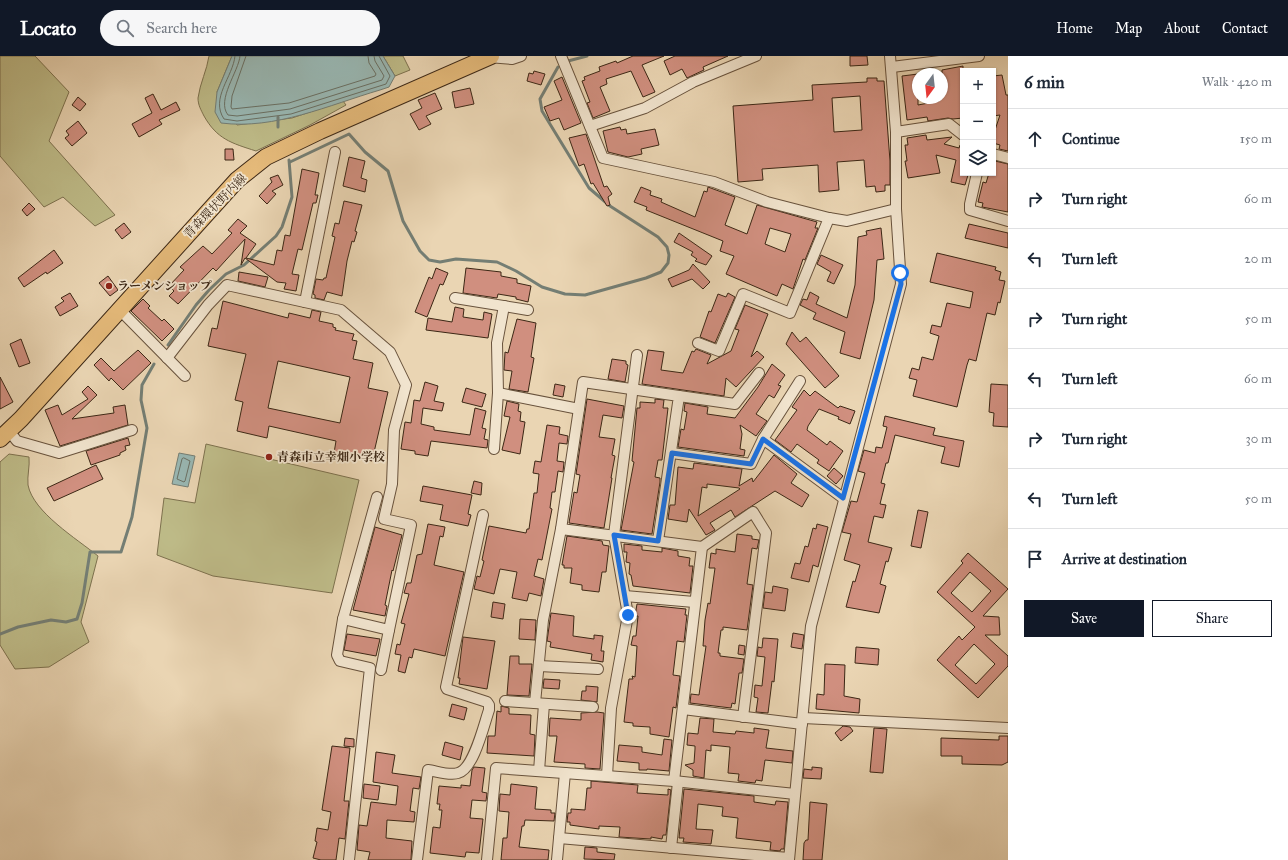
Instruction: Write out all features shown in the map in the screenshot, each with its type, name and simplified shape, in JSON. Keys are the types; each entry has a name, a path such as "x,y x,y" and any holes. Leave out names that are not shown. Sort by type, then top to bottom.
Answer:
{"main road":[{"name":"青森環状野内線","path":"4,435 237,180 266,157 320,131 489,57"}],"street":[{"path":"489,57 512,59 521,56"},
{"path":"561,56 603,158 714,182 767,202 829,218 847,221 896,209"},
{"path":"590,126 645,108 693,82 756,56"},
{"path":"559,838 671,848 706,856 789,859 811,626 843,498 901,284 896,209 896,132 890,56"},
{"path":"892,67 979,56"},
{"path":"896,132 949,124 960,133"},
{"path":"305,302 335,152"},
{"path":"996,155 1008,158"},
{"path":"976,176 970,210 1008,221"},
{"path":"698,343 719,352 743,294 790,313 829,218"},
{"path":"167,358 208,305 227,285 341,310 390,352 406,385 394,430 392,484 384,519 411,525 381,670"},
{"path":"455,298 528,310"},
{"path":"494,449 498,393 497,344 504,306"},
{"path":"119,309 185,376"},
{"path":"607,776 611,708 628,615 626,596 616,553 614,535 637,355"},
{"path":"539,771 539,666 543,620 561,529 583,382 735,404 759,373"},
{"path":"672,453 751,464 763,439 800,381"},
{"path":"498,393 579,409"},
{"path":"658,541 672,453 679,396"},
{"path":"4,435 18,441 59,453 132,430"},
{"path":"763,439 843,498"},
{"path":"349,860 370,668 340,660 337,655 343,619 377,497"},
{"path":"561,529 702,547 752,512 766,533 743,717"},
{"path":"417,860 428,770 454,774 462,772 473,756 489,710 489,705 486,702 447,689 446,687 483,515"},
{"path":"671,848 694,602 702,547"},
{"path":"626,596 694,602"},
{"path":"343,619 389,630"},
{"path":"539,666 598,669"},
{"path":"505,701 593,707"},
{"path":"683,709 743,717 802,721 1008,728"},
{"path":"487,860 496,768 676,782 795,794"},
{"path":"557,860 565,773"}],"shaded area":[{"path":"0,56 35,56 69,92 49,141 115,215 95,226 63,197 44,207 0,156"},
{"path":"209,56 232,56 217,92 237,125 292,118 343,101 346,105 310,125 256,151 239,145 226,139 214,130 204,116 199,105 199,92"},
{"path":"383,56 403,56 410,70 395,76"},
{"path":"206,444 359,480 332,593 213,576 157,555 164,498 195,503"},
{"path":"9,454 29,457 28,485 38,505 57,524 98,556 81,622 89,642 49,667 15,669 0,645 0,462"}],"water":[{"path":"232,56 383,56 395,76 389,87 302,115 261,123 221,123 215,112 217,92"},
{"path":"179,453 195,456 188,487 172,484"}],"building":[{"path":"633,56 664,56 642,65 655,92 643,97 631,71 606,79 607,84 600,87 610,111 593,118 587,103 590,102 582,81 585,80 584,77 600,71 599,67 616,61 617,63"},
{"path":"675,56 728,56 703,67 704,70 687,78 682,69 670,75 664,61"},
{"path":"850,56 867,56 868,65 850,66"},
{"path":"963,66 963,68 960,68 960,118 948,118 928,121 927,117 907,120 902,76 912,75 912,104 948,104 948,69"},
{"path":"534,71 545,74 541,85 527,81 529,73 533,74"},
{"path":"1002,75 1006,95 1008,95 1008,151 999,149 1000,145 996,144 996,127 1000,115 996,116 996,76"},
{"path":"562,77 581,123 564,130 559,118 550,121 544,107 562,100 554,81"},
{"path":"867,78 877,78 877,81 884,81 890,161 890,185 885,185 885,191 876,192 875,186 866,187 864,160 837,162 839,190 819,192 818,165 762,169 763,180 738,182 733,106 813,100 812,85 867,82","holes":["860,96 862,130 834,132 832,98"]},
{"path":"470,88 474,104 455,108 452,92"},
{"path":"435,93 442,109 426,116 431,124 419,130 410,114 422,108 418,100"},
{"path":"153,94 161,110 176,102 180,110 159,120 162,124 139,137 132,124 152,113 145,98"},
{"path":"78,97 86,104 80,111 72,105"},
{"path":"78,121 87,133 72,146 65,138 69,135 66,131"},
{"path":"620,127 621,130 626,129 627,134 655,129 659,145 641,149 642,154 628,157 608,152 603,131"},
{"path":"586,134 604,187 607,186 612,194 608,197 610,205 607,206 593,183 591,184 584,164 579,166 569,138"},
{"path":"926,135 927,140 952,137 944,144 959,148 960,145 960,176 968,176 965,185 951,182 956,160 936,155 940,173 908,178 905,161 907,161 905,145 908,145 907,138"},
{"path":"225,149 233,149 234,160 225,160"},
{"path":"349,157 365,161 361,178 367,180 365,192 343,186"},
{"path":"996,161 1008,164 1008,212 982,207 983,203 978,202 983,182 986,183 988,176 996,176"},
{"path":"302,169 319,173 315,195 318,195 316,203 313,203 302,250 298,249 292,274 299,275 296,291 284,289 286,283 277,282 245,258 241,265 245,239 216,271 213,268 178,304 169,296 174,291 169,286 184,270 180,267 203,246 212,254 232,233 228,230 238,219 247,226 240,233 256,244 246,258 274,265 277,250 282,251 285,235 290,236"},
{"path":"278,175 283,185 272,191 276,194 267,204 259,196 272,182 270,178"},
{"path":"641,187 651,191 650,195 662,199 661,202 695,217 704,191 707,192 708,187 735,197 725,225 747,234 757,205 817,222 815,228 818,228 805,260 803,259 793,289 782,284 777,296 726,274 734,256 720,251 723,241 646,210 647,207 634,202","holes":["770,228 791,234 785,252 765,244"]},
{"path":"344,201 362,205 355,231 357,232 354,242 352,241 347,261 342,296 327,292 324,300 315,298 315,295 313,294 316,279 323,280 326,278 335,237 332,236 335,223 339,224"},
{"path":"29,203 35,209 27,216 22,210"},
{"path":"124,223 131,232 122,239 115,230"},
{"path":"969,224 1008,233 1008,248 965,238"},
{"path":"881,228 884,259 877,260 874,300 860,359 840,353 845,332 813,319 816,313 800,305 803,299 807,300 810,292 819,297 816,304 847,318 855,285 858,237 867,235 866,231"},
{"path":"679,233 712,256 706,265 695,261 697,259 691,255 693,252 674,242"},
{"path":"54,250 63,263 47,274 46,272 24,287 18,278"},
{"path":"937,253 996,267 995,270 1001,272 999,280 1005,281 1000,303 998,302 995,315 987,313 976,361 969,359 957,407 913,396 917,380 909,378 912,368 919,370 922,357 933,360 939,336 930,333 932,325 941,327 947,303 970,308 973,292 930,282"},
{"path":"821,255 843,265 834,284 827,281 831,272 817,264"},
{"path":"693,264 710,282 703,289 692,279 672,287 668,279 689,270"},
{"path":"436,268 448,273 443,285 440,284 427,317 415,312 429,277 432,279"},
{"path":"466,268 501,272 501,276 517,279 517,283 531,286 528,302 516,299 516,297 498,294 497,298 463,293"},
{"path":"239,272 268,277 265,287 238,281"},
{"name":"ラーメンショップ","path":"108,276 118,290 110,296 99,283"},
{"path":"70,293 78,306 60,316 55,307 64,301 61,298"},
{"path":"728,293 735,297 715,343 700,337 709,311 711,312 718,294 726,297"},
{"path":"143,299 150,306 148,308 162,321 164,319 174,329 162,341 131,311"},
{"path":"223,301 288,318 289,313 310,318 312,310 321,312 319,321 333,324 333,327 336,328 335,330 354,334 352,340 357,341 353,359 373,363 368,388 388,392 372,461 334,453 336,441 269,426 267,438 237,431 243,402 235,400 246,354 208,346 212,328 217,329","holes":["278,361 350,377 340,423 268,408"]},
{"path":"745,305 768,314 751,357 757,351 764,357 736,387 726,378 724,396 642,384 648,350 664,352 661,370 683,373 692,351 694,352 696,349 711,355 707,364 731,351 739,330 735,329"},
{"path":"455,307 464,309 463,317 483,320 484,312 492,314 488,338 426,330 428,318 452,322"},
{"path":"517,319 536,323 531,357 534,358 528,392 509,389 512,371 504,370 505,352 508,353"},
{"path":"792,332 800,342 806,337 839,376 825,388 786,344"},
{"path":"21,339 30,363 19,367 10,344"},
{"path":"138,350 151,363 123,390 111,378 109,381 94,365 101,358 114,371"},
{"path":"612,359 626,361 626,364 628,365 625,382 608,379"},
{"path":"772,364 785,375 778,385 781,386 774,398 769,395 756,414 767,421 756,436 740,425 742,434 740,449 745,450 744,456 678,447 681,429 684,430 687,412 684,411 685,403 708,407 707,414 735,418 758,387"},
{"path":"0,377 13,402 0,409"},
{"path":"425,382 438,386 434,401 444,403 442,411 423,408 421,424 434,427 434,430 470,435 475,408 486,411 482,428 486,429 484,439 488,440 487,448 431,441 428,456 415,454 415,451 401,449 405,422 411,423 414,400 420,401"},
{"path":"555,384 565,386 563,397 553,395"},
{"path":"991,384 1008,385 1008,427 993,426 994,413 989,412"},
{"path":"88,386 97,395 72,419 114,413 113,407 125,405 128,425 60,446 45,410 58,405 62,415 88,399 82,392"},
{"path":"466,388 486,394 482,407 462,402"},
{"path":"804,390 810,396 815,391 838,408 840,406 855,411 850,424 838,419 839,417 819,409 808,426 807,430 827,445 830,441 843,451 829,471 817,463 819,460 797,444 791,452 775,440 797,410 792,407"},
{"path":"587,399 624,406 622,418 603,415 599,437 615,439 612,455 615,456 604,528 569,523 574,492 577,493 580,475 576,474"},
{"path":"655,399 664,400 663,408 668,408 662,460 658,460 655,477 660,478 660,482 652,534 621,530 634,462 632,461 637,408 640,408 640,402 655,403"},
{"path":"507,401 519,404 518,411 521,412 520,421 525,422 520,454 502,450 510,417 504,416"},
{"path":"885,416 935,428 933,435 964,441 959,467 941,463 945,447 895,435 881,483 885,484 880,504 886,505 883,518 874,516 868,542 892,548 888,562 886,561 880,584 886,586 879,613 846,607 853,581 855,582 860,565 844,560 851,534 842,532 851,501 857,502 865,473 858,471 864,450 875,453 876,447 882,448 887,427 883,426"},
{"path":"547,425 560,427 559,434 568,436 567,444 559,443 557,461 564,462 563,472 558,471 555,492 552,492 550,508 552,509 542,560 538,559 534,576 544,579 541,596 529,593 527,601 512,598 517,572 500,569 494,594 474,589 477,576 480,577 484,561 482,560 489,526 526,533 527,529 529,529 534,493 537,493 539,474 533,473 535,461 541,462"},
{"path":"128,438 130,445 125,446 126,450 120,453 120,455 91,465 86,451"},
{"path":"774,455 797,474 791,483 809,495 802,507 775,491 735,517 731,510 710,523 715,530 706,535 689,509 687,522 668,519 670,505 675,505 678,467 693,469 694,463 742,469 739,486 752,478 753,482","holes":["707,484 740,489 698,516 702,487 707,488"]},
{"path":"96,465 103,479 54,501 47,488"},
{"path":"834,468 843,476 836,484 827,476"},
{"path":"474,481 482,483 481,495 471,493"},
{"path":"423,486 472,495 468,514 471,515 468,526 440,520 443,505 420,501"},
{"path":"918,510 928,512 921,548 911,546"},
{"path":"428,524 445,527 443,537 440,536 434,565 464,572 445,656 414,649 412,658 409,657 405,673 398,671 401,655 395,654 397,644 400,645 405,624 401,623 409,594 404,593 407,583 411,583 417,555 422,554"},
{"path":"817,524 828,527 818,567 813,565 809,582 791,578 795,563 800,564 805,546 808,547 813,528 816,529"},
{"path":"375,527 402,535 393,571 392,570 385,605 387,606 385,616 353,610"},
{"path":"737,534 752,536 752,539 759,540 757,549 752,548 747,584 753,585 747,630 723,627 723,630 721,630 718,653 720,653 720,656 744,659 742,673 739,673 735,704 732,703 731,708 690,703 691,694 699,695 706,646 703,646 705,620 708,603 710,604 715,568 709,568 711,553 716,554 716,549 735,552"},
{"path":"567,536 602,541 603,545 609,546 606,572 602,572 599,592 582,590 582,585 570,583 572,568 564,568 564,565 562,565"},
{"path":"624,544 642,546 642,550 662,552 662,548 678,551 678,556 690,558 689,566 693,566 690,593 633,586 631,575 629,574 630,563 626,562 627,552 624,552"},
{"path":"968,553 1008,589 983,616 999,617 1000,635 985,635 1008,656 1008,666 978,698 937,660 959,636 962,640 975,627 937,592 963,563 961,561","holes":["970,572 991,591 972,612 951,593","974,644 995,664 976,684 955,665"]},
{"path":"773,586 788,589 785,611 763,608 765,592 772,593"},
{"path":"493,602 505,604 503,619 491,617"},
{"path":"637,604 686,609 685,615 687,615 684,642 677,641 673,675 680,676 676,708 673,707 669,737 650,734 650,727 633,726 633,723 624,722 629,679 633,679 632,676 635,677 637,646 631,645 633,636 636,636 638,616 635,616"},
{"path":"551,613 574,616 573,636 594,639 594,635 603,636 601,651 604,651 603,662 591,660 592,654 550,647 551,642 547,641"},
{"path":"520,619 536,620 535,640 519,639"},
{"path":"793,633 804,635 802,649 791,647"},
{"path":"347,634 380,639 376,656 344,650"},
{"path":"463,637 495,641 487,689 459,684 460,678 458,678"},
{"path":"763,638 778,639 774,682 772,681 768,713 756,712 758,698 754,697 755,685 762,686 765,657 757,656 758,647 762,648"},
{"path":"739,645 745,646 744,655 738,654"},
{"path":"856,647 879,649 878,665 855,663"},
{"path":"510,656 519,656 519,664 532,664 529,696 507,695"},
{"path":"825,664 845,665 844,696 860,699 859,713 816,709 817,694 824,695"},
{"path":"544,679 560,680 559,689 543,688"},
{"path":"586,686 598,687 597,702 581,700 582,691 586,691"},
{"path":"452,704 467,708 464,720 449,716"},
{"path":"501,706 509,708 509,714 531,715 530,734 535,735 534,756 487,753 488,736 495,736 497,711 501,712"},
{"path":"581,713 604,713 600,769 585,768 585,764 554,762 557,736 549,736 550,718 581,720"},
{"path":"700,718 714,719 713,732 735,734 736,731 754,733 754,728 769,730 766,748 793,751 792,763 765,760 762,781 756,780 755,783 738,781 739,774 728,773 730,747 711,745 711,751 706,750 704,778 693,776 693,770 685,765 694,763 695,746 687,745 688,733 698,734"},
{"path":"843,726 850,727 853,731 841,741 835,733"},
{"path":"874,728 887,729 883,773 870,772"},
{"path":"999,736 1008,736 1008,762 1002,765 962,764 962,756 941,756 941,738 999,740"},
{"path":"345,738 354,739 354,747 344,746"},
{"path":"664,739 672,740 669,771 647,769 639,770 639,763 617,761 619,745 642,747 642,752 662,755"},
{"path":"445,742 463,747 460,760 442,755"},
{"path":"332,746 350,748 344,801 349,801 345,839 339,838 336,860 321,860 313,858 317,842 315,841 317,828 328,830 331,812 322,810"},
{"path":"376,752 395,755 392,773 421,777 419,789 413,788 410,811 415,812 414,822 387,820 386,838 412,841 411,860 368,860 370,852 357,850 359,825 367,826 371,802 396,805 398,786 373,782"},
{"path":"474,767 485,768 482,792 487,793 486,801 472,800 470,818 483,819 479,853 466,852 465,857 430,853 433,827 440,828 442,810 439,810 440,804 437,804 439,786 461,788 461,785 470,786 472,770"},
{"path":"812,767 822,768 821,779 803,778 804,769 812,770"},
{"path":"591,781 638,785 637,793 668,795 668,789 671,790 666,835 663,835 662,839 651,837 651,839 619,837 620,827 599,826 599,829 570,825 570,822 567,822 568,813 571,813 571,809 585,810 587,788 591,788"},
{"path":"364,784 380,786 378,800 363,798"},
{"path":"511,784 537,787 535,809 551,810 551,813 555,813 554,821 525,820 524,826 522,826 519,847 549,850 548,860 501,860 503,838 507,838 509,812 499,811 500,794 510,795"},
{"path":"684,789 754,796 754,802 775,805 776,801 788,802 784,849 781,849 780,851 770,850 771,842 736,838 738,818 722,816 723,807 698,804 696,829 713,830 711,844 683,842 684,838 679,838"},
{"path":"810,802 827,804 822,860 803,860 804,843 808,840"},
{"path":"585,847 597,848 597,852 615,854 614,860 584,859"}],"waterway":[{"path":"568,61 587,56"},
{"path":"290,162 349,134 365,152 388,171 403,221 420,251 429,260 440,262 456,259 497,262 516,271 542,287 565,294 585,295 646,278 661,272 668,263 669,255 667,247 658,237 610,206 589,188 542,111 540,99 558,67"},
{"path":"278,117 278,127"},
{"path":"168,345 196,305 209,290 226,274 244,265 276,236 282,227 292,197 289,160"},
{"path":"0,634 18,627 51,620 66,622 77,619 82,603 90,552 121,552 132,517 147,428 141,400 142,385 154,364"}],"place":[{"name":"ラーメンショップ","path":"109,286"},
{"name":"青森市立幸畑小学校","path":"269,457"}],"route":[{"path":"628,615 626,596 616,553 614,535 658,541 672,453 751,464 763,439 843,498 901,284 900,273"}]}
